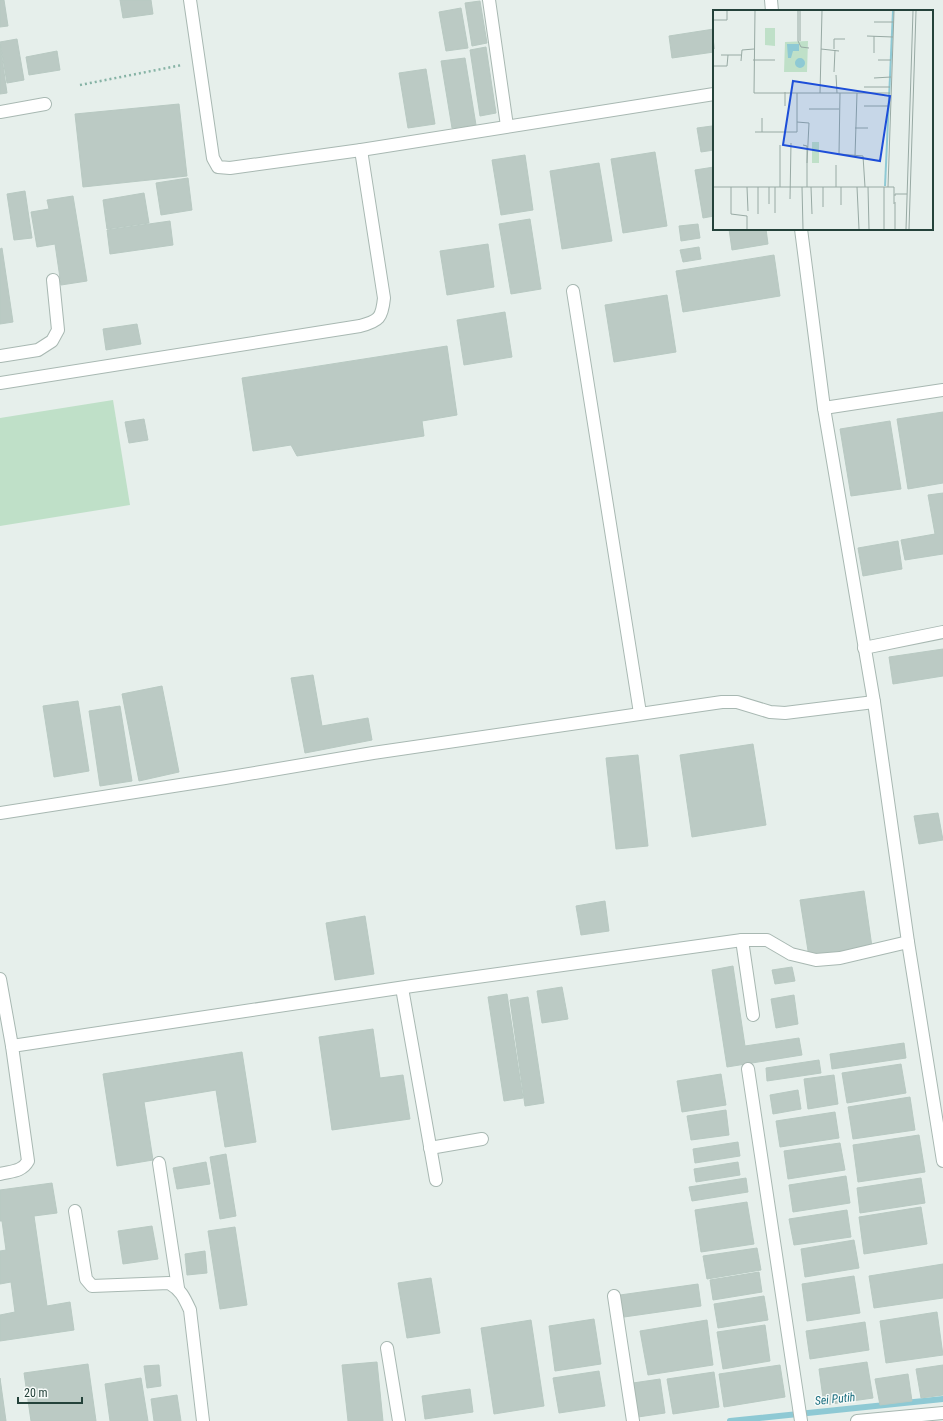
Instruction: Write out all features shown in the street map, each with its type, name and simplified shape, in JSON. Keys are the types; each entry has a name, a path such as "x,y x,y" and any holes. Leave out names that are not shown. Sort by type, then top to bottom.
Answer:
{"street":[{"path":"190,0 213,158 218,167 230,168 361,150 713,94"},
{"path":"489,0 507,126"},
{"path":"771,0 772,10"},
{"path":"0,112 45,104"},
{"path":"0,383 360,326 377,319 382,312 384,298 361,150"},
{"path":"801,230 824,408 874,702 908,942 943,1161"},
{"path":"0,356 38,350 52,341 58,330 53,280"},
{"path":"574,291 640,713"},
{"path":"824,408 943,390"},
{"path":"864,648 943,632"},
{"path":"0,813 373,753 730,701 770,712 785,713 874,702"},
{"path":"12,1046 402,988 742,940 767,940 791,954 816,960 840,958 908,942"},
{"path":"742,940 753,1015"},
{"path":"0,979 12,1046 28,1161 25,1167 0,1174"},
{"path":"402,988 436,1180"},
{"path":"748,1069 800,1417"},
{"path":"430,1148 482,1139"},
{"path":"159,1163 178,1288"},
{"path":"75,1211 86,1279 92,1286 169,1283 178,1288 185,1298 190,1310 203,1421"},
{"path":"614,1296 633,1421"},
{"path":"387,1348 399,1421"},
{"path":"857,1421 943,1413"}],"path":[{"path":"80,85 198,62"}],"green space":[{"path":"113,400 130,505 0,526 0,418"}],"building":[{"path":"0,0 4,0 8,26 0,27"},
{"path":"120,0 151,0 153,14 123,18"},
{"path":"480,1 487,43 472,46 465,3"},
{"path":"461,8 468,48 446,51 439,12"},
{"path":"713,29 713,52 672,58 669,36"},
{"path":"17,39 24,80 7,83 0,42"},
{"path":"0,44 7,93 0,94"},
{"path":"486,47 496,113 480,116 470,50"},
{"path":"57,51 60,70 29,75 26,57"},
{"path":"465,58 476,125 452,128 441,61"},
{"path":"426,69 435,124 408,128 399,73"},
{"path":"179,104 187,176 83,187 75,114"},
{"path":"712,126 713,150 701,152 697,128"},
{"path":"655,152 667,226 623,233 611,159"},
{"path":"525,155 533,210 501,215 492,160"},
{"path":"599,163 612,241 562,249 550,171"},
{"path":"713,167 713,216 703,218 695,170"},
{"path":"188,178 192,210 161,215 156,183"},
{"path":"25,191 32,238 14,240 7,194"},
{"path":"144,193 149,223 107,229 103,200"},
{"path":"73,196 87,281 61,285 55,244 37,247 31,212 49,209 47,200"},
{"path":"530,219 541,289 511,294 499,224"},
{"path":"170,221 173,245 110,254 107,230"},
{"path":"698,224 700,238 681,241 679,226"},
{"path":"729,230 766,230 768,244 732,250"},
{"path":"488,244 494,287 447,295 440,251"},
{"path":"699,247 701,259 683,262 680,250"},
{"path":"2,248 13,322 0,324 0,249"},
{"path":"774,255 780,296 683,312 676,271"},
{"path":"667,295 676,352 614,362 605,305"},
{"path":"505,312 512,357 464,365 457,320"},
{"path":"137,324 141,344 106,350 103,329"},
{"path":"447,346 457,415 422,421 424,436 297,456 291,445 253,451 242,378"},
{"path":"943,412 943,483 908,489 897,419"},
{"path":"144,419 148,440 129,443 125,422"},
{"path":"890,421 901,489 851,496 840,429"},
{"path":"943,493 943,554 905,560 901,540 935,534 928,495"},
{"path":"898,541 902,569 863,576 858,548"},
{"path":"943,649 943,676 893,684 889,657"},
{"path":"313,675 322,726 368,718 372,740 305,753 291,678"},
{"path":"162,686 179,772 139,781 122,694"},
{"path":"78,701 89,771 54,777 43,706"},
{"path":"120,706 132,781 100,786 89,711"},
{"path":"753,744 766,825 692,837 680,755"},
{"path":"638,755 648,846 616,849 606,758"},
{"path":"938,813 943,840 919,844 914,816"},
{"path":"864,891 872,947 809,957 800,900"},
{"path":"605,901 609,931 581,935 576,906"},
{"path":"365,916 374,974 335,980 326,923"},
{"path":"733,966 745,1046 799,1038 802,1055 727,1067 712,970"},
{"path":"792,967 795,981 775,984 772,970"},
{"path":"562,987 568,1019 542,1023 537,991"},
{"path":"507,994 523,1098 504,1101 488,997"},
{"path":"794,995 798,1024 776,1028 771,999"},
{"path":"528,997 544,1103 525,1106 510,1000"},
{"path":"373,1029 380,1078 403,1075 410,1119 332,1130 319,1037"},
{"path":"904,1043 906,1058 832,1069 830,1054"},
{"path":"242,1052 256,1142 225,1147 216,1090 144,1102 153,1160 117,1166 103,1074"},
{"path":"819,1060 821,1073 767,1081 766,1068"},
{"path":"901,1064 906,1093 847,1103 842,1073"},
{"path":"721,1074 726,1105 682,1112 677,1081"},
{"path":"834,1075 838,1104 808,1109 804,1079"},
{"path":"798,1090 801,1109 773,1114 770,1095"},
{"path":"910,1097 915,1130 853,1139 848,1107"},
{"path":"726,1110 729,1135 691,1140 687,1116"},
{"path":"835,1112 839,1138 780,1147 776,1121"},
{"path":"919,1135 925,1172 858,1182 853,1145"},
{"path":"738,1142 740,1156 695,1163 693,1149"},
{"path":"840,1143 845,1170 788,1179 784,1151"},
{"path":"226,1154 236,1216 220,1219 210,1157"},
{"path":"206,1162 210,1184 177,1189 173,1168"},
{"path":"738,1162 740,1175 696,1182 694,1169"},
{"path":"846,1176 850,1203 793,1212 789,1185"},
{"path":"746,1178 748,1192 692,1201 689,1187"},
{"path":"921,1178 925,1203 860,1213 857,1188"},
{"path":"52,1183 57,1213 34,1216 47,1306 70,1302 74,1330 0,1341 0,1315 15,1312 11,1282 0,1284 0,1251 6,1250 2,1221 0,1221 0,1190"},
{"path":"747,1202 754,1244 701,1252 695,1210"},
{"path":"921,1207 927,1244 864,1254 859,1217"},
{"path":"847,1210 851,1237 794,1245 789,1219"},
{"path":"152,1226 158,1259 123,1264 118,1231"},
{"path":"235,1227 247,1305 220,1309 208,1231"},
{"path":"854,1240 859,1268 805,1277 801,1249"},
{"path":"757,1248 761,1270 707,1279 703,1256"},
{"path":"205,1251 207,1273 187,1275 185,1254"},
{"path":"943,1264 943,1298 874,1308 869,1276"},
{"path":"759,1272 762,1292 713,1300 710,1280"},
{"path":"854,1276 860,1313 807,1321 802,1284"},
{"path":"431,1278 440,1333 407,1338 398,1283"},
{"path":"698,1284 701,1306 624,1317 620,1295"},
{"path":"764,1296 768,1320 718,1328 714,1304"},
{"path":"937,1312 943,1355 886,1363 880,1321"},
{"path":"594,1319 601,1364 555,1371 549,1326"},
{"path":"531,1320 544,1406 494,1414 481,1328"},
{"path":"707,1320 713,1365 648,1375 640,1331"},
{"path":"865,1322 869,1350 810,1359 806,1331"},
{"path":"765,1325 770,1361 723,1369 717,1332"},
{"path":"377,1362 383,1421 348,1421 342,1365"},
{"path":"867,1362 873,1398 824,1405 819,1369"},
{"path":"88,1364 96,1421 31,1421 24,1373"},
{"path":"159,1365 161,1386 147,1388 144,1366"},
{"path":"780,1365 785,1397 724,1407 719,1374"},
{"path":"943,1365 943,1395 921,1398 916,1369"},
{"path":"599,1371 605,1406 559,1413 553,1378"},
{"path":"714,1372 719,1407 673,1414 667,1379"},
{"path":"908,1374 912,1401 880,1405 875,1379"},
{"path":"0,1378 6,1421 0,1421"},
{"path":"141,1378 148,1421 110,1421 105,1384"},
{"path":"660,1379 665,1413 638,1417 633,1383"},
{"path":"470,1389 473,1412 425,1419 422,1396"},
{"path":"177,1395 181,1421 154,1421 151,1399"}],"waterway":[{"name":"Sei Putih","path":"730,1421 943,1399"}]}
